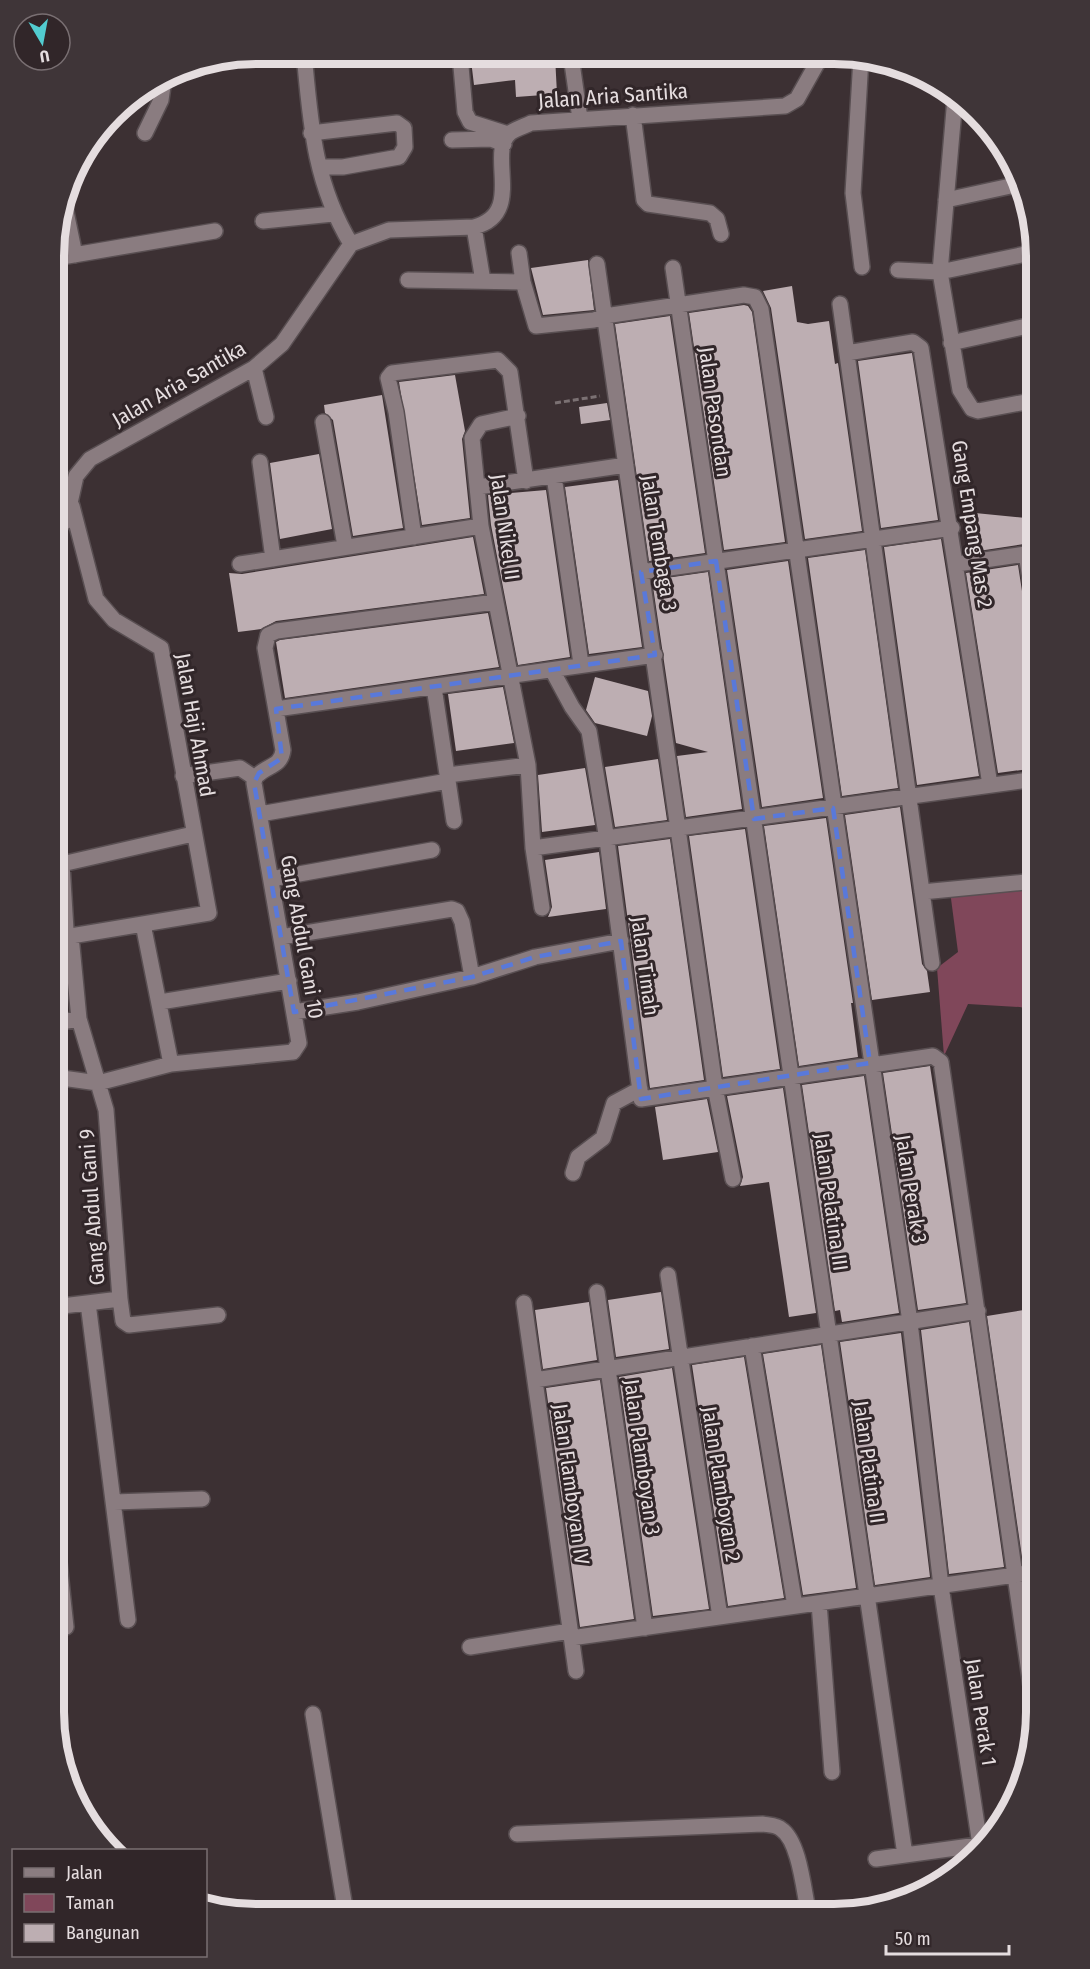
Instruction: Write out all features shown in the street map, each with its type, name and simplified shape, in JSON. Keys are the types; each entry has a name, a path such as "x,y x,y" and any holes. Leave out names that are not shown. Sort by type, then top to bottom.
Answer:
{"street":[{"path":"305,64 312,133 320,167 333,214 351,243 389,230 474,227 486,224 501,205 506,139"},
{"path":"461,64 465,112 470,122 506,139"},
{"path":"572,64 580,119"},
{"name":"Jalan Aria Santika","path":"506,139 531,123 785,106 797,99 816,64"},
{"path":"861,66 853,193 862,267"},
{"path":"145,133 161,100 163,89"},
{"path":"954,108 940,272 960,390 972,409 985,411 1026,402"},
{"path":"633,115 644,200 648,204 710,213 717,219 721,234"},
{"path":"312,133 397,123 404,128 405,147 399,157 343,167 320,167"},
{"path":"452,140 506,139"},
{"path":"946,200 1011,186"},
{"path":"263,221 333,214"},
{"path":"68,220 75,255"},
{"path":"474,227 483,281"},
{"path":"64,257 214,231"},
{"name":"Jalan Aria Santika","path":"64,522 72,506 76,476 90,459 254,369 282,344 351,243"},
{"path":"519,253 536,326 594,320 605,316 678,304"},
{"path":"898,270 940,272 1026,254"},
{"name":"Jalan Tembaga 3","path":"597,264 641,572 656,655 678,830 715,1087 733,1179"},
{"name":"Jalan Pasondan","path":"673,268 754,819"},
{"path":"408,280 524,282"},
{"name":"Jalan Perak 3","path":"678,304 744,295 755,297 761,309 870,1063 910,1322 941,1586"},
{"path":"840,304 932,963"},
{"path":"951,343 1026,326"},
{"name":"Gang Empang Mas 2","path":"847,353 913,342 921,348 957,564 990,785"},
{"path":"414,537 396,412 388,378 392,373 498,360 510,372 526,481"},
{"path":"254,369 266,417"},
{"name":"Jalan Nikel II","path":"518,416 481,424 474,431 472,438 482,526 495,602 528,765 533,848 542,908"},
{"path":"323,422 345,546"},
{"path":"260,462 273,559"},
{"path":"478,487 626,465"},
{"path":"554,476 581,664"},
{"name":"Jalan Haji Ahmad","path":"72,506 96,599 114,620 160,648 209,913 143,924"},
{"path":"240,564 482,526"},
{"path":"641,572 951,528"},
{"path":"957,564 1026,554"},
{"path":"183,776 240,768 255,778 282,758 265,648 265,640 271,633 495,602"},
{"path":"276,709 656,655"},
{"name":"Jalan Timah","path":"552,670 572,707 589,731 608,840 641,1094"},
{"path":"434,687 453,821"},
{"path":"260,814 528,765"},
{"name":"Gang Abdul Gani 10","path":"171,1064 293,1052 299,1043 255,778"},
{"path":"533,848 608,840 1026,780"},
{"name":"Jalan Pelatina III","path":"754,819 829,1334"},
{"path":"64,863 193,834"},
{"path":"271,879 432,850"},
{"path":"922,892 1026,882"},
{"path":"281,937 452,909 457,911 462,922 472,977"},
{"path":"64,932 143,924 171,1064 98,1083 64,1078"},
{"name":"Gang Abdul Gani 9","path":"64,932 80,1019 106,1110 120,1299 64,1306"},
{"path":"294,1012 358,1002 472,977 535,957 621,941"},
{"path":"160,1002 289,981"},
{"path":"64,1022 80,1019"},
{"path":"573,1173 578,1158 603,1138 614,1103 641,1094 715,1087 870,1063 933,1056 939,1058 978,1311 1025,1645"},
{"name":"Jalan Plamboyan 2","path":"668,1275 720,1617"},
{"name":"Jalan Plamboyan 3","path":"597,1292 645,1628"},
{"path":"120,1299 123,1321 129,1325 218,1315"},
{"path":"88,1303 128,1620"},
{"name":"Jalan Flamboyan IV","path":"524,1303 576,1671"},
{"path":"535,1380 978,1311"},
{"name":"Jalan Platina II","path":"829,1334 905,1855"},
{"path":"752,1346 795,1606"},
{"path":"114,1502 202,1500"},
{"path":"470,1647 571,1634 645,1628 1025,1574"},
{"name":"Jalan Perak 1","path":"941,1586 981,1835"},
{"path":"819,1603 832,1772"},
{"path":"64,1608 66,1627"},
{"path":"313,1714 344,1904"},
{"path":"517,1834 762,1824 780,1828 790,1838 797,1858 806,1904"},
{"path":"876,1859 971,1846"}],"path":[{"path":"555,403 616,393"}],"highlighted area":[{"path":"716,561 754,819 833,808 870,1063 641,1099 621,941 535,957 472,977 294,1012 254,783 259,773 282,758 276,709 655,655 641,572"}],"green space":[{"path":"1026,888 1025,1008 968,1004 944,1056 937,968 958,952 950,891"}],"building":[{"path":"471,64 555,64 557,94 516,97 515,80 474,85"},
{"path":"588,260 594,310 543,315 531,268"},
{"path":"792,286 797,322 808,324 829,321 835,364 838,363 862,531 805,539 771,308 763,291"},
{"path":"748,306 752,312 785,542 724,550 689,313"},
{"path":"670,316 705,553 649,561 615,324"},
{"path":"912,353 938,520 881,528 858,361"},
{"path":"455,375 465,431 462,439 470,518 422,525 399,382"},
{"path":"382,395 403,528 353,536 333,420 325,413 324,405"},
{"path":"607,403 610,420 581,424 579,407"},
{"path":"319,454 332,529 280,539 270,463"},
{"path":"618,480 642,647 589,654 565,487"},
{"path":"546,490 570,657 518,665 491,525 488,495"},
{"path":"975,513 1026,518 1024,544 972,552"},
{"path":"473,537 484,594 276,621 261,629 238,632 229,573 242,574"},
{"path":"941,539 979,776 917,785 884,547"},
{"path":"865,550 898,788 842,796 808,558"},
{"path":"788,561 823,798 762,807 727,570"},
{"path":"1018,565 1026,615 1026,769 998,773 966,573"},
{"path":"708,572 742,809 686,817 677,756 708,752 676,743 652,580"},
{"path":"488,613 499,667 285,698 276,642 280,640"},
{"path":"595,677 648,691 652,716 647,736 595,723 586,710"},
{"path":"503,687 514,743 456,751 448,694"},
{"path":"658,759 667,820 615,827 605,767"},
{"path":"585,768 595,825 542,832 538,775"},
{"path":"900,807 922,964 927,971 930,992 872,1000 845,815"},
{"path":"826,818 853,1003 851,1003 858,1057 799,1066 764,826"},
{"path":"745,829 780,1069 723,1077 689,836"},
{"path":"670,839 704,1080 650,1088 618,846"},
{"path":"599,852 606,909 548,917 552,907 545,860"},
{"path":"930,1066 966,1303 918,1310 883,1073"},
{"path":"864,1076 899,1313 842,1322 840,1310 835,1311 802,1085"},
{"path":"783,1088 816,1313 789,1317 769,1182 740,1186 743,1177 727,1096"},
{"path":"707,1099 718,1152 663,1160 655,1107"},
{"path":"661,1292 669,1349 616,1357 608,1300"},
{"path":"589,1302 597,1360 543,1369 535,1310"},
{"path":"1025,1310 1025,1564 1023,1564 987,1316"},
{"path":"969,1322 1004,1567 949,1574 921,1330"},
{"path":"901,1333 930,1577 875,1585 840,1342"},
{"path":"821,1345 856,1588 803,1595 763,1354"},
{"path":"744,1357 784,1598 728,1606 692,1365"},
{"path":"672,1368 709,1609 653,1616 619,1377"},
{"path":"600,1380 634,1619 580,1627 546,1388"}]}
